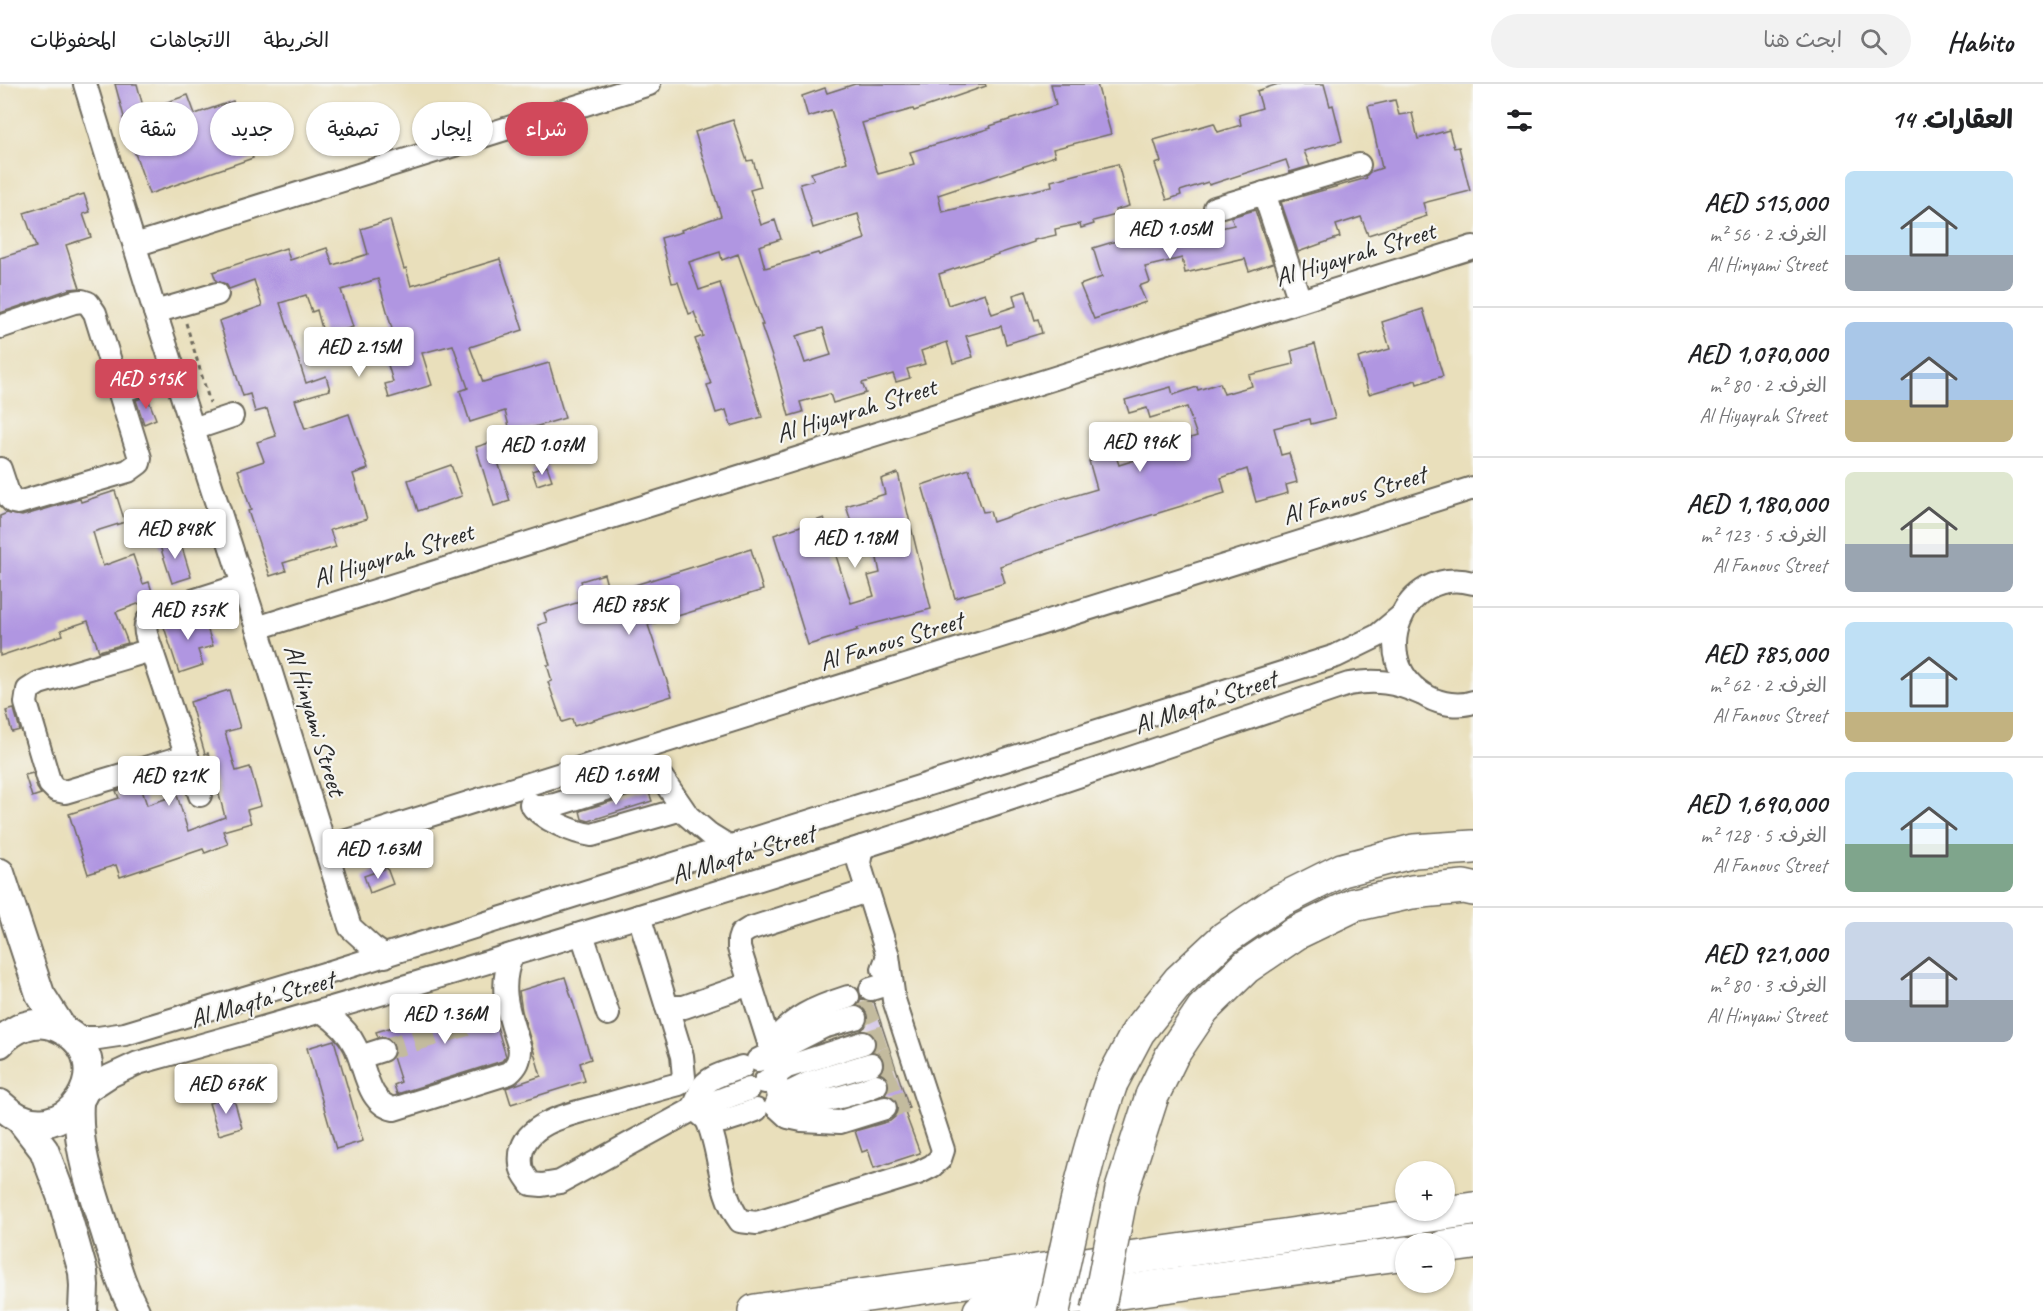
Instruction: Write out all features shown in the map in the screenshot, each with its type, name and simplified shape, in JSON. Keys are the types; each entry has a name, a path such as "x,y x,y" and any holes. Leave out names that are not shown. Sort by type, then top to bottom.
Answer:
{"highway":[{"path":"1053,1311 1081,1182 1094,1132 1111,1083 1138,1032 1179,981 1225,938 1278,902 1342,870 1414,851 1473,847"},
{"path":"1098,1311 1122,1190 1152,1096 1172,1055 1203,1009 1246,967 1296,933 1354,905 1412,892 1464,887 1473,889"},
{"path":"755,1311 1473,1209"},
{"path":"1455,1245 1473,1243"},
{"path":"980,1311 1395,1254"}],"main road":[{"path":"0,873 39,994 68,1034 83,1050 88,1064 88,1079 82,1098 78,1133 83,1162 116,1264 135,1311"},
{"path":"0,1014 0,1033"},
{"path":"0,1043 8,1034 21,1027 35,1024 49,1024 68,1034"},
{"path":"7,1113 36,1123 52,1121 67,1114 82,1098"},
{"path":"7,1113 44,1150 62,1198 83,1272 83,1311"}],"street":[{"name":"Al Hinyami Street","path":"84,84 350,927"},
{"path":"135,245 649,84"},
{"path":"1215,208 1359,165"},
{"path":"1264,193 1300,301"},
{"name":"Al Hiyayrah Street","path":"257,628 1473,247"},
{"path":"155,312 217,294"},
{"path":"0,327 74,302 88,303 95,313 139,451 140,463 135,468 18,503 10,499 0,469"},
{"path":"120,391 175,373"},
{"path":"193,429 224,419"},
{"name":"Al Fanous Street","path":"325,848 1473,488"},
{"name":"Al Maqta' Street","path":"68,1034 98,1038 125,1034 385,956 1336,656 1377,636 1400,617 1409,603 1422,591 1453,580 1473,583"},
{"path":"200,795 145,631 148,619 153,615 243,585"},
{"path":"1400,617 1395,634 1395,651 1399,667 1420,693"},
{"path":"151,650 31,687 26,699 50,784 56,790 69,791 186,756"},
{"name":"Al Maqta' Street","path":"82,1098 110,1076 138,1063 323,1012 862,847 1349,684 1367,681 1385,682 1403,686 1435,701 1452,704 1473,702"},
{"path":"534,808 555,805 652,775 662,778 679,804 702,829 730,847"},
{"path":"522,787 539,813 585,835 600,834 679,804"},
{"path":"862,847 859,863 888,956 894,1000 943,1150 940,1159 932,1166 899,1180 757,1223 740,1221 729,1201 716,1155 713,1134 698,1115 700,1091 707,1081 809,1083 888,1061"},
{"path":"867,891 749,928 741,934 739,948 750,984 765,1081 788,1117 840,1122 910,1101 912,1096 888,1061 888,1034 878,997 880,978 888,956"},
{"path":"639,916 682,1056 684,1077 679,1084 555,1118 537,1130 526,1140 521,1152 520,1165 531,1184 560,1182 621,1147 698,1115 717,1123 823,1028 855,1018"},
{"path":"350,927 385,956"},
{"path":"334,971 347,942 350,927"},
{"path":"582,934 608,1014"},
{"path":"323,1012 350,1036 374,1096 382,1105 394,1109 510,1073 518,1062 520,1049 501,1014 504,983 513,955"},
{"path":"667,1007 684,1007 750,984"},
{"path":"765,1081 781,1032 808,1011 848,996"},
{"path":"360,1057 382,1050"},
{"path":"765,1081 807,1103 852,1095 876,1085"}],"path":[{"path":"181,304 224,419"}],"building":[{"path":"115,84 137,84 142,102 120,102"},
{"path":"855,84 985,84 986,86 914,111 913,109 862,123 878,174 914,164 910,152 991,128 990,126 1056,105 1051,84 1097,84 1111,134 1053,149 1055,156 938,195 942,212 1052,186 1051,181 1118,164 1129,206 1115,210 1116,215 1093,221 1094,224 1081,228 1080,224 1055,229 1056,235 1034,240 1034,242 939,274 948,305 985,293 992,314 1016,306 1013,295 1026,291 1035,320 1038,319 1042,333 1006,344 1001,326 966,336 973,357 953,363 947,342 921,351 925,364 907,369 910,378 896,382 893,374 862,383 866,393 833,403 830,394 800,402 803,412 789,416 761,325 763,325 738,254 722,260 720,252 689,262 699,290 720,283 762,417 731,426 726,410 716,413 707,385 711,384 695,339 703,336 694,312 689,314 678,282 672,283 661,238 721,216 695,132 733,120 747,161 753,160 761,187 750,190 761,225 775,220 781,239 759,246 765,268 818,253 819,255 865,239 858,214 813,228 800,184 814,180 811,173 847,162 831,110 808,117 802,96 825,88 827,93","holes":["823,328 831,355 805,363 796,336"]},
{"path":"1278,84 1324,84 1330,106 1333,105 1342,141 1304,151 1310,166 1290,172 1286,160 1209,185 1208,182 1180,191 1181,195 1167,200 1155,164 1161,162 1154,140 1214,123 1218,132 1241,125 1239,115 1262,108 1257,91"},
{"path":"188,95 191,102 167,102"},
{"path":"1395,100 1399,115 1412,113 1418,139 1449,130 1454,148 1459,147 1470,191 1423,203 1427,216 1368,235 1361,217 1336,225 1340,237 1298,252 1281,202 1367,178 1370,172 1382,168 1368,106"},
{"path":"210,109 210,156 252,156 253,158 149,194 136,156 198,156 198,113"},
{"path":"84,194 90,212 83,214 91,237 66,245 80,288 70,289 0,313 0,258 36,247 24,213"},
{"path":"1255,210 1273,263 1249,271 1245,259 1185,273 1182,258 1145,267 1150,282 1139,286 1146,302 1094,319 1080,285 1102,277 1093,248 1136,235 1137,241 1170,233 1171,239 1234,225 1231,217"},
{"path":"390,220 411,286 500,259 523,330 470,347 483,382 549,363 565,418 511,434 505,411 470,422 460,391 468,388 453,345 422,353 432,385 389,398 385,384 393,382 386,358 399,354 378,279 341,290 353,327 324,336 317,310 312,312 306,295 280,303 306,383 326,376 330,390 295,400 305,429 349,414 368,469 353,474 367,519 330,530 336,547 283,563 286,571 270,576 248,511 251,510 238,470 264,461 257,442 276,436 267,409 255,412 250,394 243,396 219,321 262,306 254,280 229,289 226,284 216,281 213,272 286,248 290,260 327,248 333,265 368,254 361,229"},
{"path":"1423,309 1443,376 1417,384 1416,380 1369,394 1358,358 1390,349 1382,322"},
{"path":"1315,344 1335,418 1311,424 1310,419 1274,428 1281,455 1289,453 1297,482 1286,485 1288,493 1256,502 1247,469 1221,478 1225,493 1145,517 1000,566 1005,583 955,598 922,485 969,469 983,512 990,511 993,522 1097,489 1089,461 1115,453 1119,465 1167,450 1165,446 1197,436 1187,407 1150,418 1147,408 1129,413 1125,400 1171,387 1173,395 1197,387 1198,390 1220,383 1224,394 1252,386 1249,375 1294,364 1291,351"},
{"path":"147,396 156,419 144,424 136,400"},
{"path":"492,442 510,501 494,506 476,447"},
{"path":"451,465 462,496 418,511 408,480"},
{"path":"547,466 552,480 537,485 532,471"},
{"path":"898,473 931,609 857,628 858,630 808,645 774,535 824,518 851,603 874,596 868,576 880,573 874,544 860,549 846,506 885,494 881,479"},
{"path":"115,491 125,522 93,532 103,566 133,555 143,584 149,582 154,598 116,612 128,643 99,651 88,621 61,630 63,635 0,656 0,516 7,513 22,516"},
{"path":"179,537 191,577 172,583 159,543"},
{"path":"751,549 763,590 648,625 672,696 574,726 572,719 562,722 548,682 552,681 547,665 550,665 538,625 547,622 544,613 586,600 581,581 604,574 609,593"},
{"path":"202,612 213,646 198,650 203,665 179,673 163,624"},
{"path":"229,690 240,728 225,732 236,771 250,767 261,806 247,810 251,823 223,831 228,844 205,853 203,849 120,877 116,865 88,874 69,814 119,798 116,791 140,784 147,805 177,795 188,831 225,817 208,753 205,754 190,702"},
{"path":"14,709 20,730 12,732 6,711"},
{"path":"33,773 41,794 32,797 25,775"},
{"path":"648,790 652,801 589,821 582,819 580,811"},
{"path":"387,868 393,884 370,893 364,876"},
{"path":"565,977 591,1059 580,1063 585,1081 511,1104 506,1088 541,1076 522,1011 519,991"},
{"path":"488,998 506,1056 502,1061 397,1094 394,1085 401,1082 393,1057 395,1045 385,1037 378,1037 376,1032"},
{"path":"861,998 867,1002 874,1002 909,1108 904,1110 920,1153 874,1168 868,1150 862,1152 855,1131 890,1121 898,1112 898,1105 894,1098 885,1095 889,1087 889,1080 881,1073 884,1060 874,1051 876,1038 872,1033 861,1030 868,1021 868,1014 859,1005"},
{"path":"334,1040 363,1141 336,1149 307,1048"},
{"path":"233,1096 242,1128 219,1135 209,1103"}],"tunnel":[{"path":"855,1018 876,1008"},
{"path":"382,1050 494,1017"},
{"path":"863,1043 885,1036"},
{"path":"871,1064 892,1057"},
{"path":"876,1085 898,1077"},
{"path":"885,1108 906,1102"}]}
